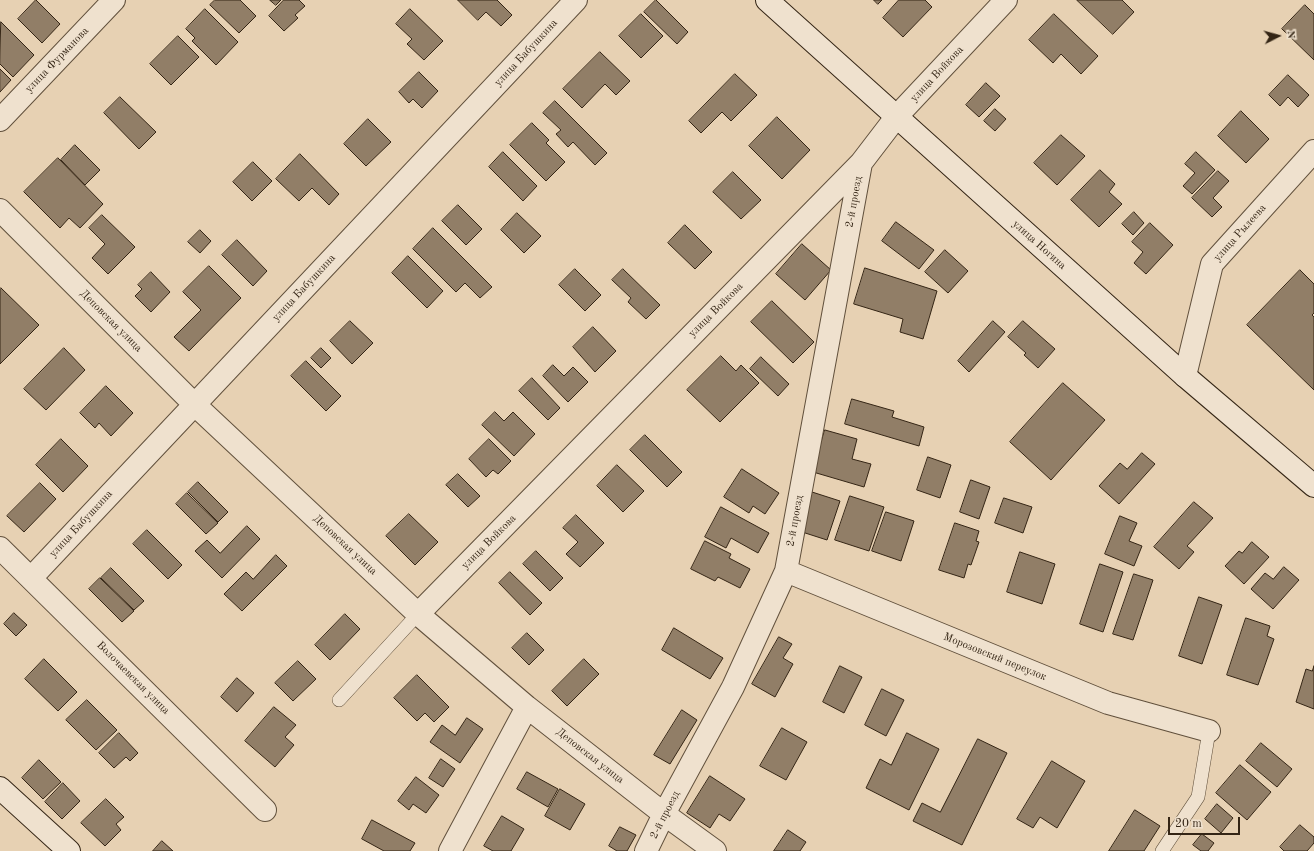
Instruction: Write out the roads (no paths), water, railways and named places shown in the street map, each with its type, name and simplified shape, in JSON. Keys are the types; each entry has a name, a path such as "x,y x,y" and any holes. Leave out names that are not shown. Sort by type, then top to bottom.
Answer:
{"street":[{"name":"улица Фурманова","path":"0,120 114,0"},
{"name":"улица Бабушкина","path":"32,577 576,0"},
{"name":"улица Ногина","path":"767,0 1185,376 1314,486"},
{"name":"улица Войкова","path":"418,614 862,163 897,116 1006,0"},
{"name":"улица Рылеева","path":"1185,376 1212,264 1314,151"},
{"name":"2-й проезд","path":"646,851 664,814 733,687 786,571 862,163"},
{"name":"Деповская улица","path":"0,210 194,404 418,614 527,707 664,814 715,851"},
{"name":"Волочаевская улица","path":"0,548 32,577 265,810"},
{"name":"Морозовский переулок","path":"786,571 1108,703 1209,731"},
{"path":"450,851 527,707"},
{"path":"0,788 69,851"}],"lane":[{"path":"339,700 418,614"},
{"path":"1162,851 1198,797 1209,731"}]}
